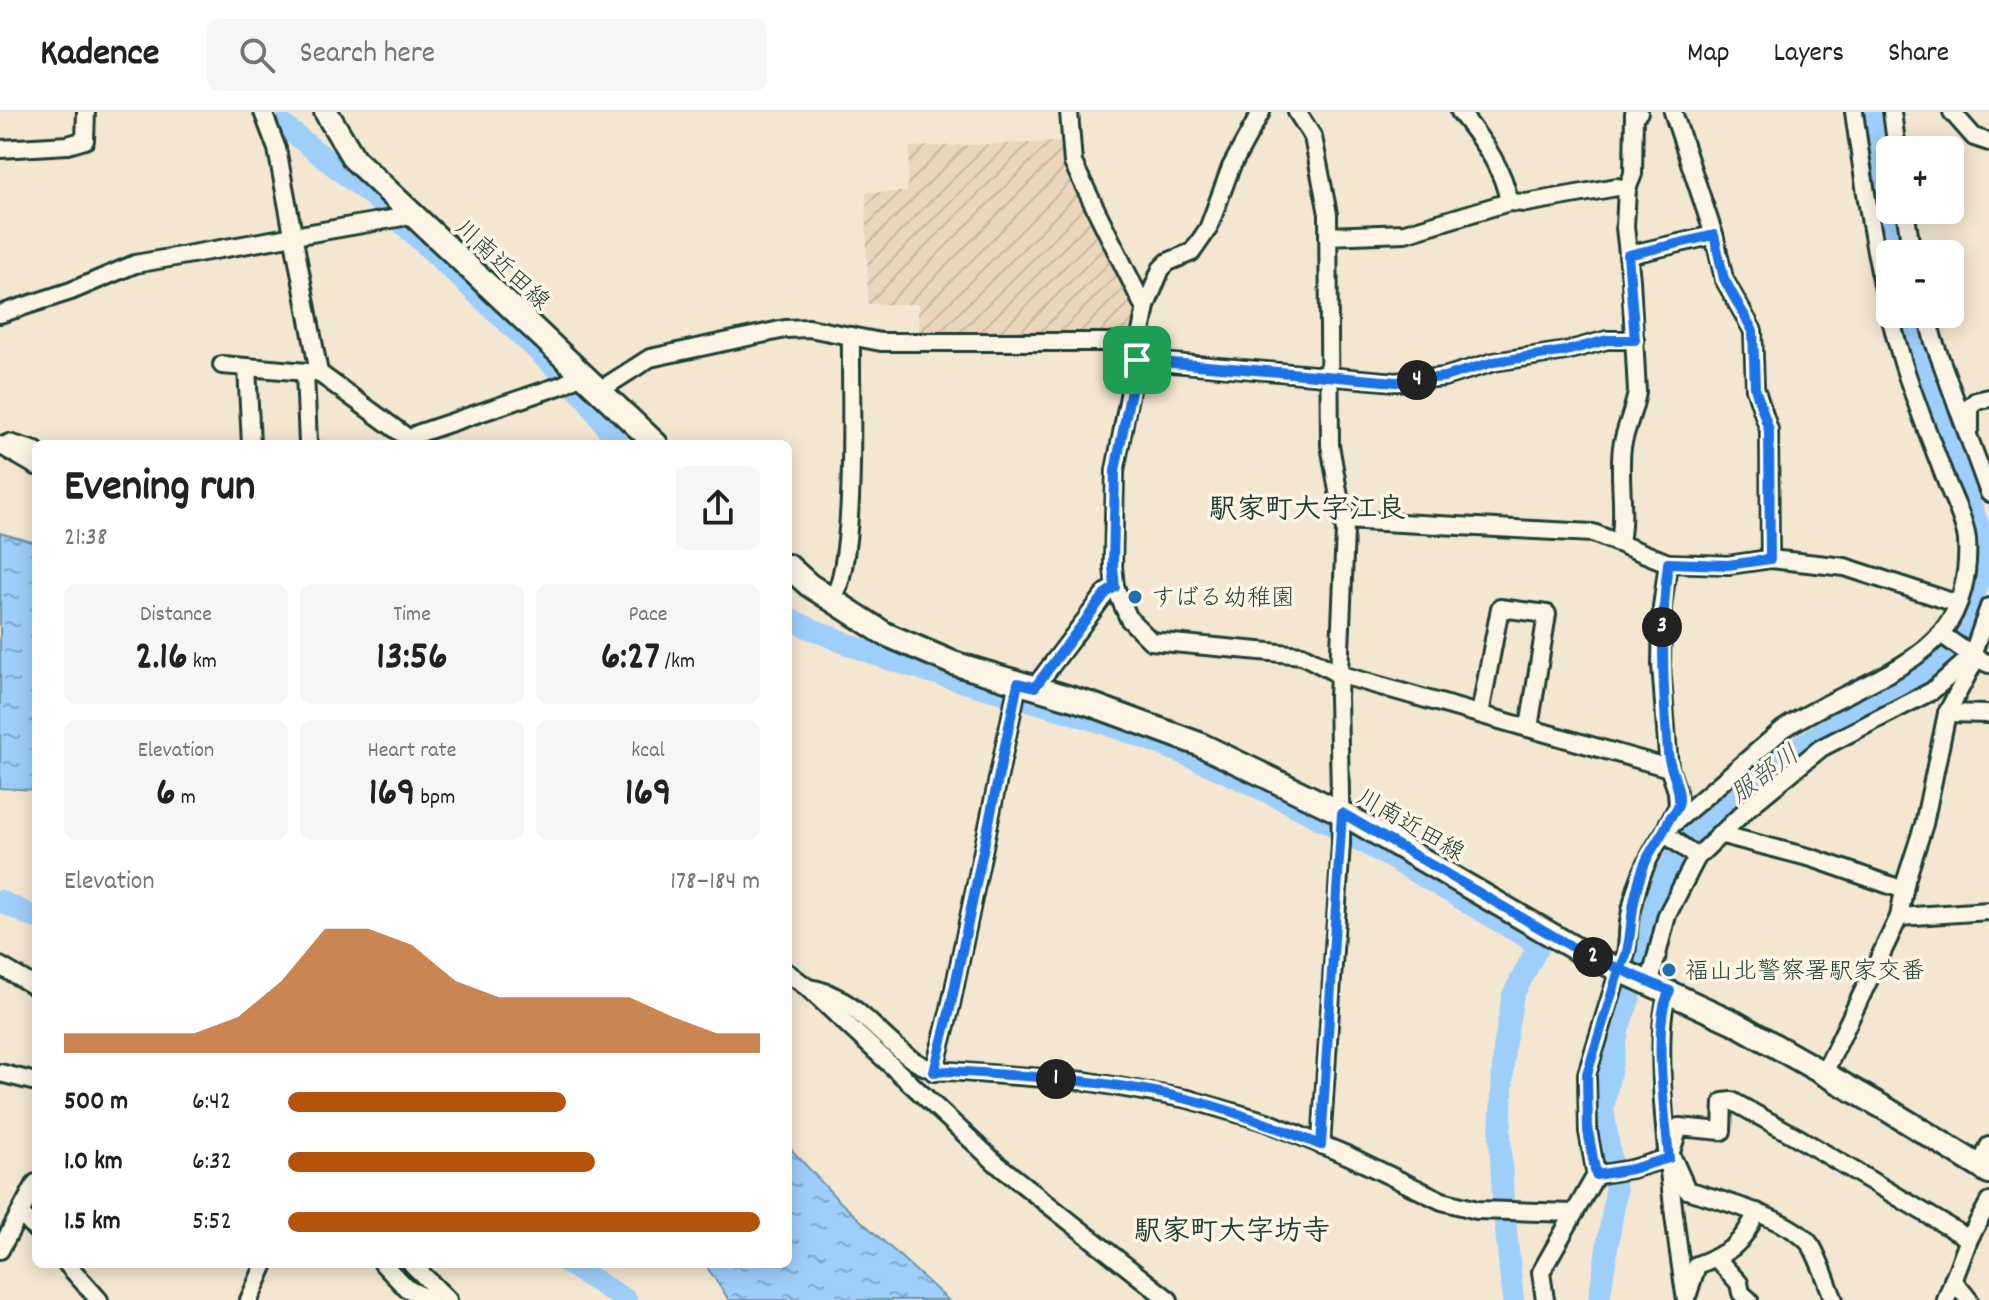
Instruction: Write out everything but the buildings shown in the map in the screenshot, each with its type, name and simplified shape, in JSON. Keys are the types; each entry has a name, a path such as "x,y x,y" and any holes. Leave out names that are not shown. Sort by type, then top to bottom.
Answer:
{"main road":[{"name":"川南近田線","path":"326,112 354,159 409,216 652,440"},
{"name":"川南近田線","path":"792,569 832,601 898,640 953,663 1090,704 1199,744 1342,813 1581,952 1735,1023 1986,1162"}],"street":[{"path":"0,149 68,145 85,140 86,112"},
{"path":"263,112 277,149 312,372 308,440"},
{"path":"1069,112 1073,163 1146,306"},
{"path":"1261,112 1231,167 1208,229 1192,252 1168,262 1161,269 1146,306 1115,471 1113,567 1115,587 1129,619 1151,641 1302,655 1338,674 1669,768"},
{"path":"1297,112 1313,137 1328,214 1330,445 1345,531 1338,674 1342,813 1321,1145"},
{"path":"1460,112 1493,156 1506,182 1509,202"},
{"path":"1620,542 1622,444 1637,392 1625,227 1627,189 1633,174 1634,113 1639,112"},
{"path":"1673,112 1714,235 1724,279 1753,331 1755,388 1769,430 1770,559"},
{"path":"1686,1300 1676,1235 1661,1038 1664,999 1626,960 1636,890 1652,849 1667,833 1801,717 1921,654 1941,634 1956,612 1965,573 1967,539 1964,528 1917,405 1885,298 1854,112"},
{"path":"1892,112 1895,136"},
{"path":"1952,112 1974,137 1989,142"},
{"path":"1328,236 1405,233 1509,202 1526,203 1617,187 1627,189"},
{"path":"0,314 71,291 135,264 409,216"},
{"path":"1628,255 1714,235"},
{"path":"414,440 417,434 562,385 591,382 650,358 785,329 809,328 881,342 1139,342"},
{"path":"1930,328 1989,493"},
{"path":"832,601 839,590 849,522 851,336"},
{"path":"1137,360 1396,382 1444,377 1494,362 1566,351 1607,340 1635,340"},
{"path":"222,365 312,372 410,440"},
{"path":"247,367 251,440"},
{"path":"1971,444 1970,407 1976,401 1989,398"},
{"path":"0,442 32,450"},
{"path":"0,442 32,464"},
{"path":"0,456 32,466"},
{"path":"1343,520 1593,533 1668,563 1728,565 1770,559 1845,567 1949,601"},
{"path":"1667,833 1668,822 1678,806 1677,791 1669,768 1661,665 1662,607 1668,563"},
{"path":"1941,634 1950,610 1949,601 1965,573"},
{"path":"934,1072 1026,685 1106,593 1115,587"},
{"path":"1545,1300 1541,1272 1598,1174 1588,1131 1587,1074 1642,979 1695,855 1821,748 1932,691 1970,654 1989,607"},
{"path":"1480,714 1500,608 1547,614 1529,728"},
{"path":"1941,634 1989,664"},
{"path":"1824,1073 1899,917 1924,824 1947,713 1973,664 1970,654"},
{"path":"1947,713 1989,714"},
{"path":"1667,833 1695,855"},
{"path":"1719,834 1812,858 1904,890"},
{"path":"1899,917 1989,911"},
{"path":"0,966 32,985"},
{"path":"792,976 997,1164 1169,1300"},
{"path":"808,988 831,994 850,1005 909,1058 934,1072 1085,1081 1188,1099 1267,1122 1442,1201 1477,1210 1574,1213"},
{"path":"0,1073 32,1081"},
{"path":"1834,1300 1811,1245 1787,1227 1757,1212 1687,1190 1670,1156 1679,1127 1722,1131 1723,1102 1732,1101 1969,1239"},
{"path":"1598,1174 1632,1169 1670,1156"},
{"path":"0,1250 32,1190"},
{"path":"1946,1300 1969,1239 1989,1202"},
{"path":"1686,1300 1697,1265 1716,1258 1744,1239 1757,1212"},
{"path":"20,1213 32,1226"},
{"path":"1716,1258 1739,1283 1741,1293 1749,1300"},
{"path":"71,1268 99,1300"},
{"path":"249,1300 263,1268"},
{"path":"386,1268 407,1296 430,1300"},
{"path":"416,1268 448,1300"},
{"path":"1953,1280 1969,1300"}],"shaded area":[{"path":"1062,142 1138,308 1136,331 1129,336 919,340 918,304 868,304 866,192 907,192 910,147"}],"water":[{"path":"0,533 32,542 32,790 0,788"},
{"path":"792,1150 838,1200 948,1300 729,1300 708,1268 792,1268"}],"waterway":[{"name":"服部川","path":"1869,112 1891,240"},
{"path":"283,125 383,205 559,371 587,399 615,440"},
{"name":"服部川","path":"1599,1300 1616,1191 1603,1109 1619,1026 1630,997 1639,950 1663,879 1682,846 1705,817 1793,750 1933,667 1963,626 1981,572 1981,532 1908,328"},
{"path":"792,621 886,659 1092,720 1206,763 1351,836 1539,945 1513,995 1504,1048 1500,1137 1513,1300"},
{"path":"0,901 32,916"},
{"path":"574,1268 626,1300"}],"place":[{"name":"すばる幼稚園","path":"1135,597"},
{"name":"福山北警察署駅家交番","path":"1669,970"}],"district":[{"name":"駅家町大字江良","path":"1307,507"},
{"name":"駅家町大字坊寺","path":"1232,1229"}],"route":[{"path":"1137,360 1115,471 1115,587 1106,593 1035,687 1018,683 934,1072 1085,1081 1188,1099 1267,1122 1321,1145 1342,813 1581,952 1619,970 1670,991 1664,999 1661,1038 1669,1158 1596,1175 1588,1131 1587,1074 1619,970 1626,960 1636,890 1652,849 1667,829 1678,806 1677,791 1669,768 1661,665 1662,607 1668,563 1728,565 1770,559 1769,430 1755,388 1753,331 1724,279 1714,235 1628,255 1635,340 1607,340 1566,351 1494,362 1444,377 1396,382 1137,360"}]}
